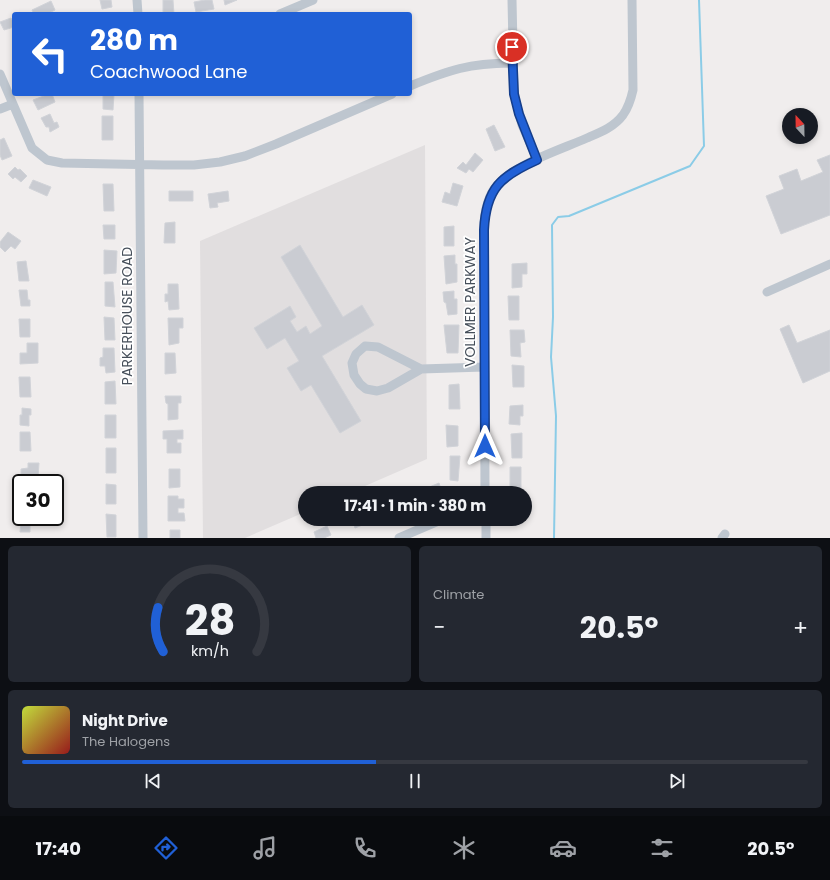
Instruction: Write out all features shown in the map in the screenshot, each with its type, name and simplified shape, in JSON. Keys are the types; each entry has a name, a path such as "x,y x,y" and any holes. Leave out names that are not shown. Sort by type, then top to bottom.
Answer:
{"street":[{"path":"138,0 138,12"},
{"path":"285,12 313,0"},
{"path":"512,0 513,87 519,114 537,160"},
{"name":"VOLLMER PARKWAY","path":"485,486 484,230 486,208 494,189 510,174 537,160 606,130 615,124 627,109 633,90 632,0"},
{"path":"412,85 438,74 463,67 491,63 512,63"},
{"path":"0,74 32,148 47,160 62,163 194,165 220,162 238,158 282,141 387,96"},
{"name":"PARKERHOUSE ROAD","path":"139,96 143,538"},
{"path":"0,109 13,104"},
{"path":"767,292 830,264"},
{"path":"420,368 388,388 377,391 366,389 360,384 354,374 352,364 356,354 365,346 378,346 420,368 484,367"},
{"path":"398,538 426,526"},
{"path":"486,526 486,538"}],"shaded area":[{"path":"425,145 427,459 365,486 298,486 298,515 245,538 203,538 200,241"}],"building":[{"path":"100,0 111,0 112,7 102,9"},
{"path":"163,0 173,0 174,12 163,12"},
{"path":"212,0 214,9 196,12 194,2"},
{"path":"224,0 237,0 225,5"},
{"path":"51,1 55,10 51,12 33,12 32,10"},
{"path":"11,18 12,28 4,30 0,22"},
{"path":"44,96 53,96 55,102 38,110 33,100"},
{"path":"103,96 114,96 113,110 103,109"},
{"path":"50,114 54,123 57,122 59,127 50,132 49,127 46,127 41,118"},
{"path":"102,116 113,116 113,140 102,140"},
{"path":"494,125 505,147 495,151 486,129"},
{"path":"4,138 12,156 2,160 0,155 0,140"},
{"path":"475,153 483,160 473,172 469,169 466,173 457,168 463,162 466,165"},
{"path":"830,155 830,215 781,234 766,196 784,189 779,176 797,169 801,181 823,172 817,160"},
{"path":"15,167 18,170 20,169 27,176 21,182 15,177 13,179 8,174"},
{"path":"33,180 51,187 47,196 29,188"},
{"path":"453,183 463,186 457,206 442,202 445,192 450,194"},
{"path":"103,184 113,184 114,211 104,211"},
{"path":"169,191 193,191 193,201 169,201"},
{"path":"228,191 229,201 217,203 218,207 210,208 208,194"},
{"path":"175,222 175,243 164,243 165,223"},
{"path":"103,225 115,225 115,239 104,239"},
{"path":"454,226 454,246 444,246 444,227"},
{"path":"8,232 21,241 15,249 11,246 5,252 0,247 0,242"},
{"path":"300,245 343,317 362,305 374,325 322,356 361,421 340,433 311,385 301,391 287,368 299,361 285,338 267,349 254,328 290,306 296,317 290,321 297,332 306,326 310,334 322,326 281,257"},
{"path":"104,250 117,251 116,273 104,274"},
{"path":"455,255 455,264 457,264 457,282 446,284 444,256"},
{"path":"26,261 29,281 19,281 17,262"},
{"path":"527,263 527,274 522,274 522,287 512,288 512,264"},
{"path":"105,282 113,282 115,307 105,306"},
{"path":"168,284 178,284 179,309 169,310 168,301 165,302 165,294 168,294"},
{"path":"19,290 27,290 30,306 21,306"},
{"path":"454,291 454,299 457,299 457,314 448,315 443,292"},
{"path":"508,296 519,296 519,320 509,320"},
{"path":"104,317 114,318 115,340 105,340"},
{"path":"168,318 183,318 183,328 179,328 179,343 169,345"},
{"path":"19,319 30,319 30,337 20,337"},
{"path":"444,325 459,325 458,353 447,353"},
{"path":"789,325 797,343 830,330 830,371 803,383 780,329"},
{"path":"510,330 524,330 525,342 520,343 521,357 511,356"},
{"path":"27,343 38,343 38,363 20,364 20,353 27,353"},
{"path":"103,348 114,348 115,372 106,373 105,366 100,366 100,358 103,357"},
{"path":"165,353 175,353 176,373 165,374"},
{"path":"512,365 524,366 524,387 513,387"},
{"path":"19,377 30,377 31,397 20,397"},
{"path":"115,381 116,404 105,404 105,382"},
{"path":"459,384 460,409 449,409 449,385"},
{"path":"165,396 181,396 181,403 178,403 178,419 168,420 168,404 166,403"},
{"path":"523,405 523,416 520,416 520,425 509,424 510,406"},
{"path":"22,408 31,409 31,415 29,415 29,426 20,425"},
{"path":"105,415 116,415 116,438 105,438"},
{"path":"446,425 458,426 458,446 447,447"},
{"path":"183,430 183,439 177,439 177,443 181,443 181,453 167,453 167,439 163,439 163,431"},
{"path":"20,432 30,432 31,451 20,451"},
{"path":"522,433 522,458 512,458 511,434"},
{"path":"106,448 116,448 116,473 106,473"},
{"path":"450,456 460,456 458,481 450,480"},
{"path":"28,463 39,463 38,474 21,474 21,469 28,468"},
{"path":"510,467 521,467 521,486 510,486"},
{"path":"169,469 180,469 180,487 169,488"},
{"path":"439,483 440,486 432,486"},
{"path":"106,484 116,485 116,504 106,504"},
{"path":"168,496 178,496 178,499 184,499 184,508 178,508 178,513 184,513 185,521 168,521"},
{"path":"106,514 116,515 116,537 107,537"},
{"path":"21,526 30,526 30,532 20,532"},
{"path":"327,526 331,535 324,538 316,538 314,532"},
{"path":"170,530 180,530 180,538 170,538"}],"waterway":[{"path":"554,538 556,416 551,357 553,317 552,225 558,217 569,216 690,166 704,146 699,0"}],"route":[{"path":"485,446 484,219 489,199 494,189 501,181 523,166 537,160 522,125 514,94 512,47"}]}
